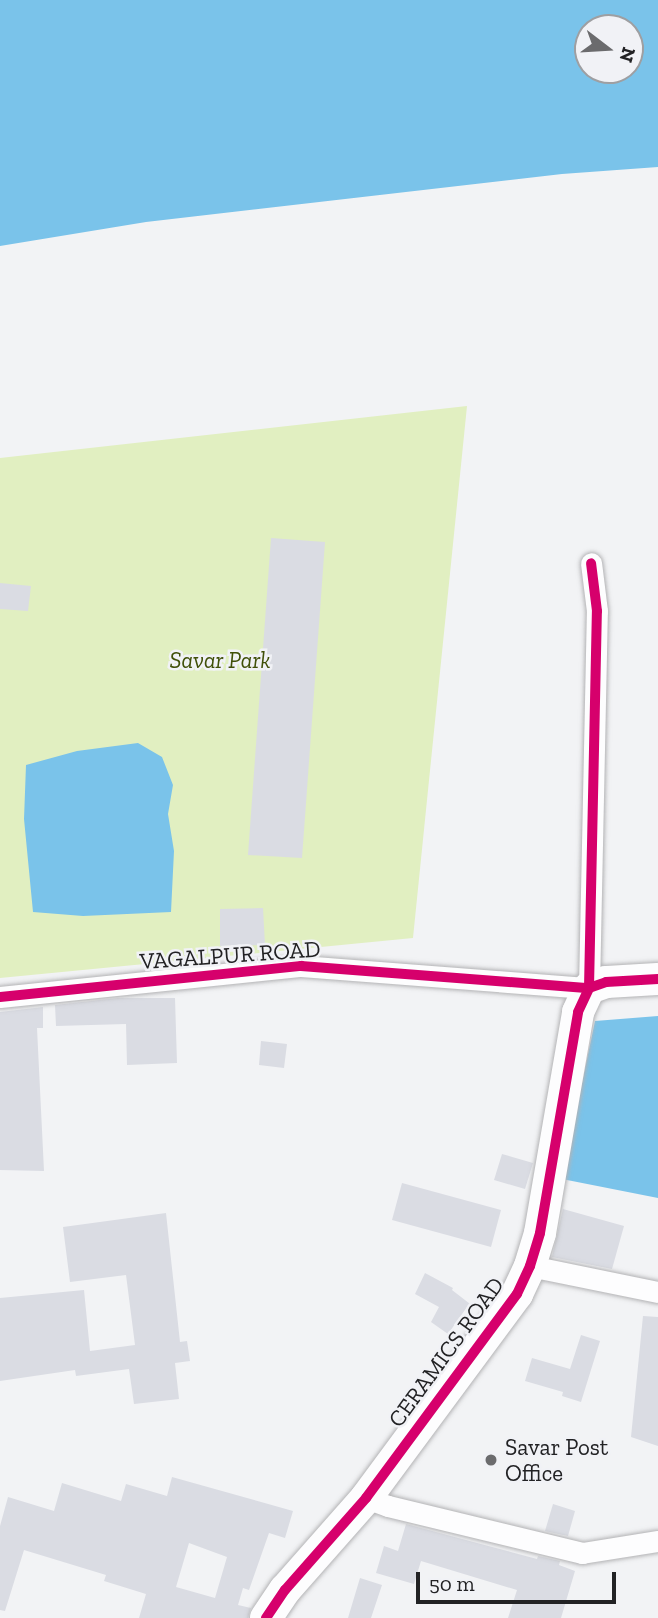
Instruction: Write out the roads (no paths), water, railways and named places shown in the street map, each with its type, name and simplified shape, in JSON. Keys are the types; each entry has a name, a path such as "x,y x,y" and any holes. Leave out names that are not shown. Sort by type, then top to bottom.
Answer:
{"street":[{"path":"591,563 597,611 590,988 606,982 658,979"},
{"name":"VAGALPUR ROAD","path":"0,997 301,966 590,988"},
{"name":"CERAMICS ROAD","path":"266,1618 285,1590 366,1498 517,1294 530,1266 540,1233 578,1012 590,988"},
{"path":"530,1266 658,1292"},
{"path":"366,1498 388,1506 582,1553 658,1541"}],"water":[{"path":"0,0 658,0 658,167 562,174 146,222 0,246"},
{"path":"138,743 162,757 173,785 168,814 174,851 171,912 83,916 33,912 24,819 26,765 77,751"},
{"path":"658,1016 658,1198 562,1179 595,1021"}],"place":[{"name":"Savar Post Office","path":"491,1460"}],"park label":[{"name":"Savar Park","path":"220,660"}]}
